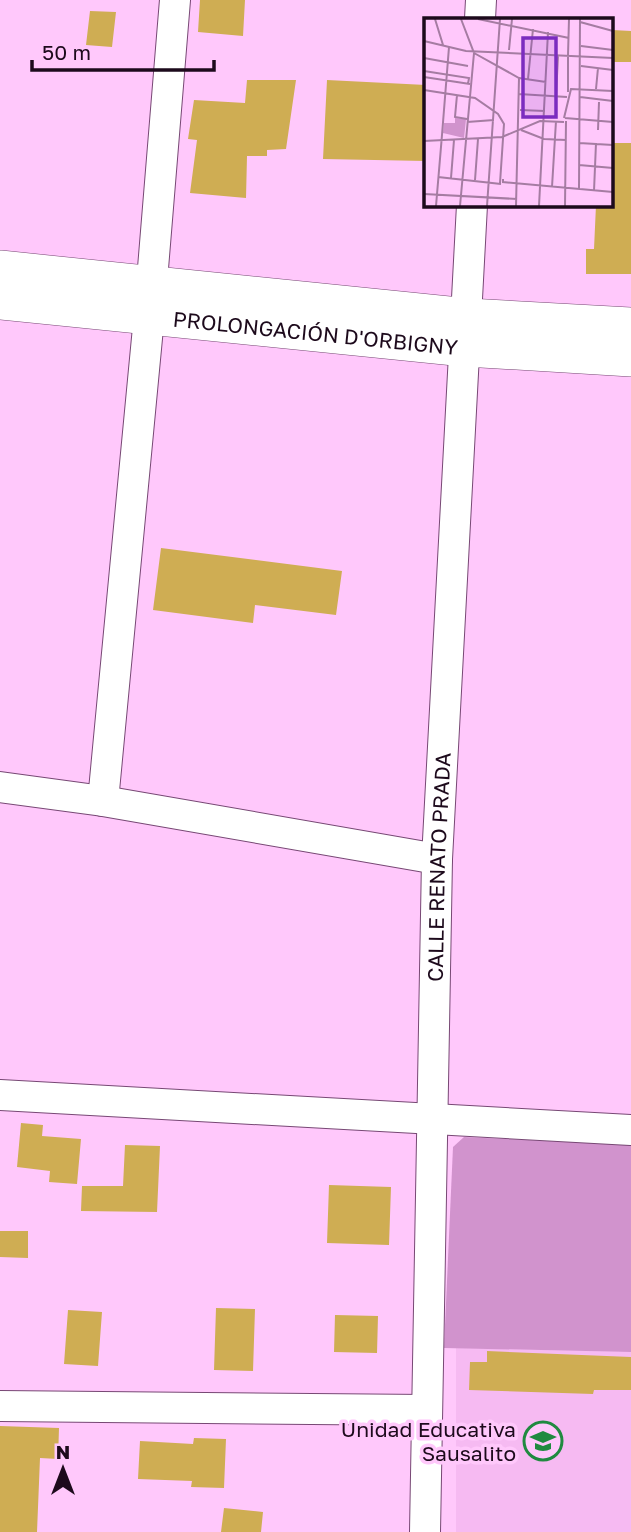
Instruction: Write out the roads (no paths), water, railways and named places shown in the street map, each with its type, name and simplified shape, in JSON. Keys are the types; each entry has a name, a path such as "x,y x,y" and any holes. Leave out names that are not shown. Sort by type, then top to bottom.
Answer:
{"main road":[{"name":"PROLONGACIÓN D'ORBIGNY","path":"0,269 150,302"},
{"name":"PROLONGACIÓN D'ORBIGNY","path":"0,301 150,302 466,332 631,358"},
{"name":"PROLONGACIÓN D'ORBIGNY","path":"466,332 631,326"}],"street":[{"path":"103,801 150,302 175,0"},
{"path":"480,18 481,0"},
{"name":"CALLE RENATO PRADA","path":"425,1532 437,859 472,206"},
{"path":"0,787 103,801 437,859"},
{"path":"0,1095 631,1130"},
{"path":"0,1406 426,1410"}],"place":[{"name":"Unidad Educativa Sausalito","path":"543,1441"}]}
